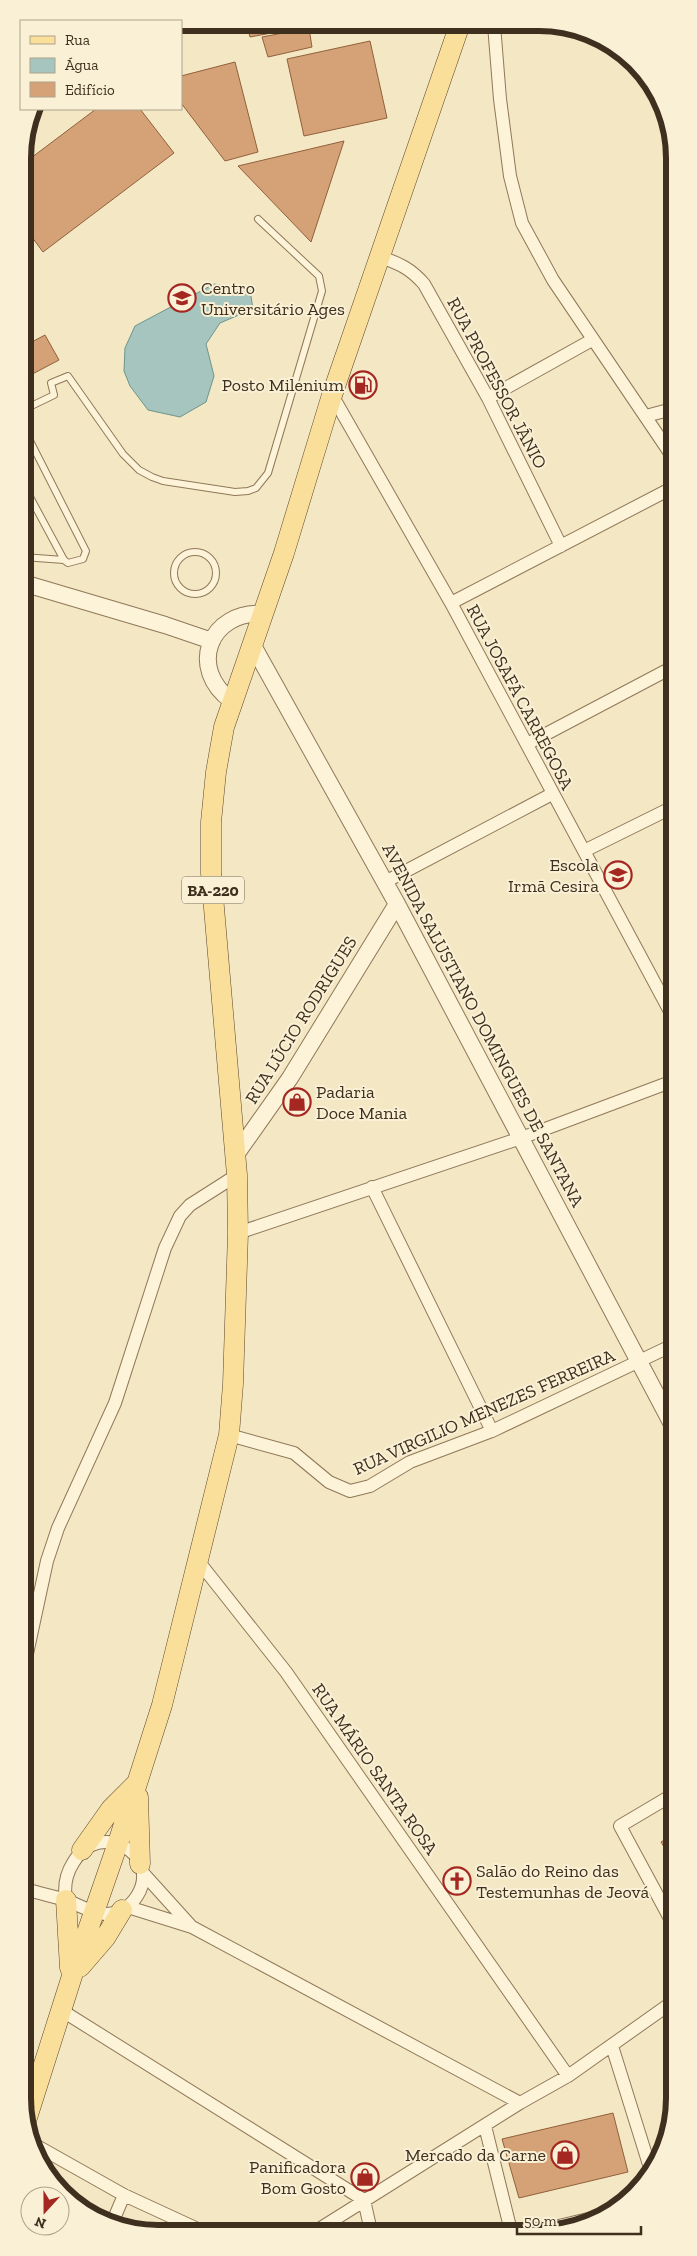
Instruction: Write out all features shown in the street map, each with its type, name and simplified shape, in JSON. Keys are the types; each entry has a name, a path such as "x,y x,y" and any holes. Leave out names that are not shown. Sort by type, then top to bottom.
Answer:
{"main road":[{"name":"BA-220","path":"32,2103 162,1705 199,1562 228,1435 233,1384 238,1233 236,1166 211,865 211,822 216,772 232,701 264,614 332,395 458,31"},
{"path":"82,1850 111,1809 137,1783"},
{"path":"137,1783 141,1868"},
{"path":"66,1900 72,1976"},
{"path":"72,1976 104,1938 125,1909"}],"street":[{"path":"494,31 500,100 510,176 522,223 553,280 666,447"},
{"name":"RUA PROFESSOR JÂNIO","path":"380,257 403,265 414,272 424,284 488,398 561,546"},
{"path":"488,398 592,340"},
{"name":"RUA JOSAFÁ CARREGOSA","path":"332,395 451,603 666,1003"},
{"path":"646,416 666,410"},
{"path":"451,603 666,491"},
{"path":"32,586 212,641"},
{"path":"232,701 216,688 208,670 207,660 212,641 217,630 240,615 264,614"},
{"name":"AVENIDA SALUSTIANO DOMINGUES DE SANTANA","path":"252,644 386,882 665,1410"},
{"path":"527,744 666,670"},
{"path":"386,882 552,794"},
{"path":"584,851 666,811"},
{"name":"RUA LÚCIO RODRIGUES","path":"236,1166 397,904"},
{"path":"238,1233 372,1186 521,1138 666,1084"},
{"path":"31,1632 47,1561 58,1528 115,1403 165,1248 180,1216 190,1205 236,1166"},
{"path":"372,1186 492,1431"},
{"name":"RUA VIRGILIO MENEZES FERREIRA","path":"228,1435 294,1453 329,1482 350,1491 370,1486 410,1462 492,1431 665,1348"},
{"name":"RUA MÁRIO SANTA ROSA","path":"199,1562 286,1672 568,2076"},
{"path":"665,1799 620,1826 665,1910"},
{"path":"66,1900 65,1892 69,1870 82,1850 96,1843 118,1843 135,1855 141,1868 192,1927"},
{"path":"125,1909 140,1892 141,1868"},
{"path":"31,1891 66,1900 95,1912 104,1914 125,1909 192,1927 520,2103"},
{"path":"325,2225 520,2103 568,2076 665,2007"},
{"path":"61,2010 364,2200 370,2225"},
{"path":"612,2046 648,2162"},
{"path":"485,2126 510,2225"},
{"path":"42,2149 124,2195 189,2225"},
{"path":"115,2217 124,2195"}],"lane":[{"path":"32,406 54,395 51,383 68,376 123,454 140,470 162,481 235,492 256,488 268,473 322,291 319,276 258,219"},
{"path":"32,444 86,551 83,559 68,563 64,560 32,558"},
{"path":"32,500 64,560"},
{"path":"197,552 203,554 212,562 215,567 216,579 209,590 204,593 192,594 180,590 177,585 174,569 184,554 197,552"}],"water":[{"path":"214,284 250,290 253,309 220,323 206,344 214,376 206,402 180,417 148,410 130,386 124,371 125,348 135,326"}],"building":[{"path":"248,32 279,32 250,37"},
{"path":"290,32 310,32 312,47 268,57 262,37"},
{"path":"370,41 387,118 304,136 287,59"},
{"path":"235,62 258,152 225,161 182,104 182,76"},
{"path":"95,110 141,110 174,153 43,252 32,237 32,157"},
{"path":"344,141 311,242 238,166"},
{"path":"45,335 59,360 32,374 32,342"},
{"path":"665,1839 665,1849 661,1842"},
{"name":"Mercado da Carne","path":"613,2113 628,2172 519,2198 502,2139"}],"place":[{"name":"Centro Universitário Ages","path":"182,298"},
{"name":"Posto Milenium","path":"363,385"},
{"name":"Escola Irmã Cesira","path":"618,875"},
{"name":"Padaria Doce Mania","path":"297,1102"},
{"name":"Salão do Reino das Testemunhas de Jeová","path":"457,1881"},
{"name":"Mercado da Carne","path":"565,2155"},
{"name":"Panificadora Bom Gosto","path":"365,2177"}]}
